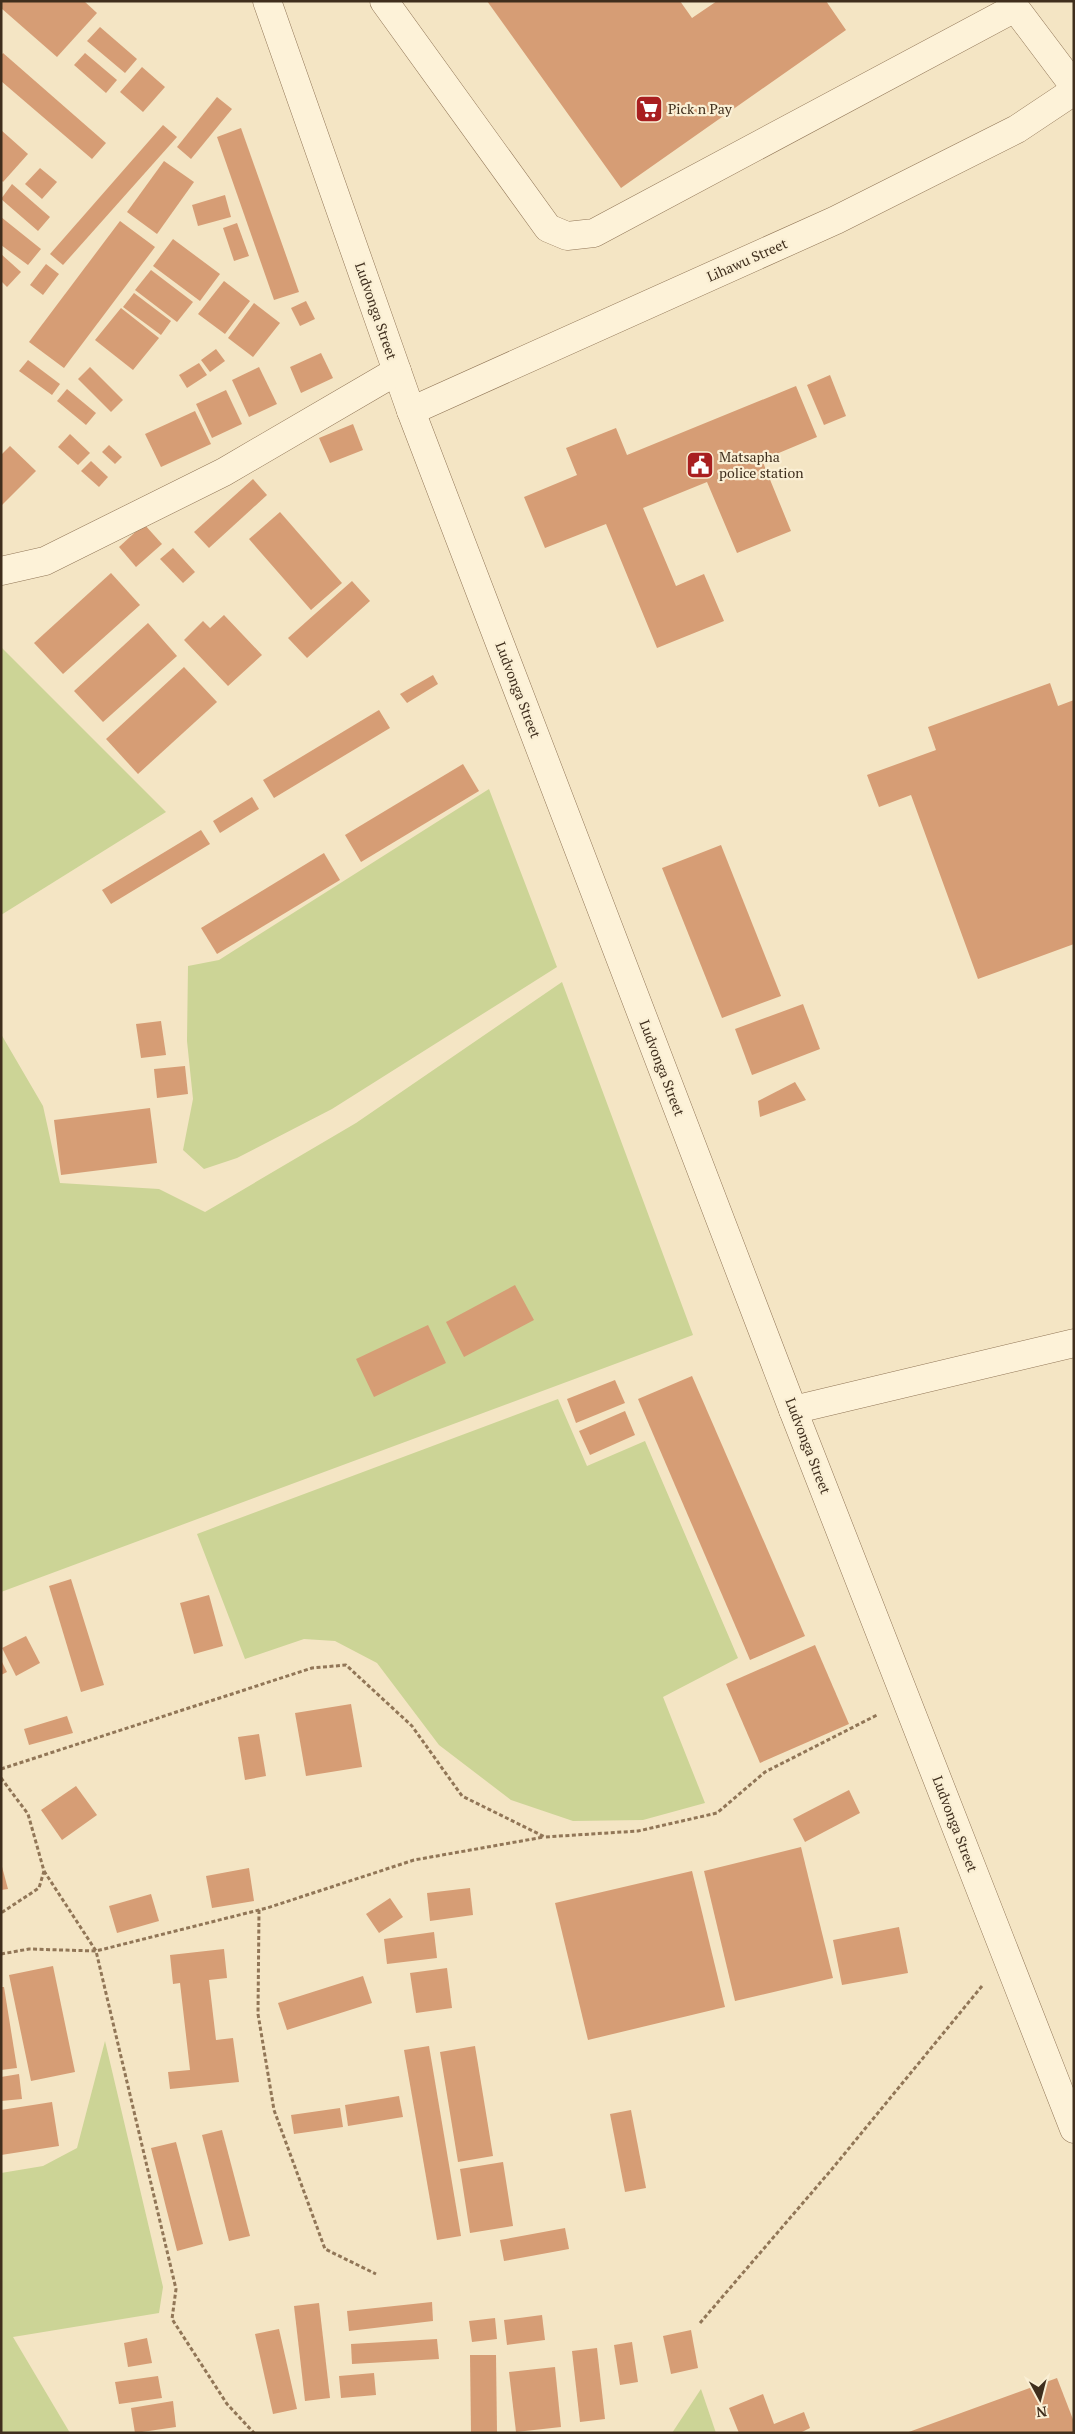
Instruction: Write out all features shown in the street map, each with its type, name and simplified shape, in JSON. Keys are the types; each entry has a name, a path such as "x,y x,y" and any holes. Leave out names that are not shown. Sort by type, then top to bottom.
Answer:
{"street":[{"name":"Ludvonga Street","path":"266,1 411,411 793,1410 1074,2129"},
{"path":"384,1 548,228 567,236 594,233 1012,5 1074,86"},
{"name":"Lihawu Street","path":"411,411 836,220 1017,129 1074,91"},
{"path":"1,571 46,561 198,486 397,371"},
{"path":"793,1410 1074,1344"}],"path":[{"path":"1,1769 312,1668 346,1665 412,1726 462,1796 545,1837"},
{"path":"1,1954 29,1948 96,1951 259,1910 414,1860 545,1837 638,1831 717,1813 765,1772 906,1700"},
{"path":"1,1778 28,1814 44,1871 96,1951 176,2289 172,2319 227,2404 254,2433"},
{"path":"1,1913 39,1888 44,1871"},
{"path":"259,1910 258,2014 274,2110 325,2249 376,2274"},
{"path":"700,2323 832,2169 1007,1957"}],"green space":[{"path":"1,647 166,812 1,915"},
{"path":"489,789 557,967 332,1109 237,1158 204,1169 183,1150 193,1099 187,1041 188,966 219,960"},
{"path":"562,982 693,1335 1,1592 1,1034 43,1106 60,1183 159,1189 205,1212 356,1123"},
{"path":"558,1399 587,1466 645,1441 738,1658 663,1697 705,1803 643,1820 573,1821 511,1800 439,1745 377,1663 335,1641 304,1639 245,1659 197,1534"},
{"path":"105,2041 163,2287 159,2313 13,2337 70,2433 1,2433 1,2173 43,2166 77,2148"},
{"path":"701,2389 716,2433 672,2433"}],"building":[{"path":"1,1 84,1 97,13 57,57 1,8"},
{"name":"Pick n Pay","path":"487,1 680,1 692,18 717,1 826,1 846,30 621,188"},
{"path":"100,27 137,59 125,73 87,41"},
{"path":"3,53 106,143 92,159 1,81 1,56"},
{"path":"85,53 117,80 106,93 74,65"},
{"path":"142,67 165,87 143,112 120,92"},
{"path":"217,97 232,109 191,159 177,147"},
{"path":"163,125 177,137 63,265 50,254"},
{"path":"241,128 299,292 274,300 217,137"},
{"path":"1,130 28,154 3,182 1,180"},
{"path":"164,161 194,182 157,234 127,212"},
{"path":"40,168 57,182 42,199 25,184"},
{"path":"12,184 50,217 38,231 1,199"},
{"path":"225,195 231,217 198,226 192,205"},
{"path":"1,217 41,249 28,265 1,245"},
{"path":"120,221 155,247 64,368 29,342"},
{"path":"237,223 249,256 234,261 223,228"},
{"path":"173,239 220,274 200,301 153,266"},
{"path":"1,254 21,272 7,287 1,281"},
{"path":"46,264 59,274 43,295 30,285"},
{"path":"151,270 193,302 177,322 135,290"},
{"path":"224,281 250,301 225,334 198,314"},
{"path":"134,293 171,321 161,335 123,307"},
{"path":"306,301 315,319 300,326 291,308"},
{"path":"254,303 280,323 253,357 228,338"},
{"path":"121,308 159,338 133,370 95,340"},
{"path":"216,349 225,361 210,372 201,360"},
{"path":"321,353 333,378 301,393 290,367"},
{"path":"28,360 60,384 52,395 19,371"},
{"path":"199,363 207,375 187,388 179,375"},
{"path":"90,367 123,400 111,412 78,379"},
{"path":"259,367 277,404 249,417 232,380"},
{"path":"830,375 846,416 824,425 807,385"},
{"path":"796,386 817,437 762,460 791,531 737,553 707,482 643,508 676,586 704,574 724,621 657,648 606,524 545,548 524,497 577,475 566,448 616,428 627,455"},
{"path":"67,389 96,413 86,425 57,401"},
{"path":"226,390 242,424 212,438 196,404"},
{"path":"195,411 211,444 161,467 145,434"},
{"path":"353,424 363,450 330,463 319,438"},
{"path":"70,434 90,453 78,465 58,447"},
{"path":"109,445 122,457 115,464 102,452"},
{"path":"10,446 36,471 1,506 1,455"},
{"path":"91,461 108,477 99,487 81,471"},
{"path":"253,479 267,495 209,548 194,532"},
{"path":"280,512 342,583 311,610 249,539"},
{"path":"144,524 162,544 136,567 119,547"},
{"path":"173,548 195,572 183,583 160,559"},
{"path":"111,573 140,605 63,674 34,643"},
{"path":"352,581 370,601 307,658 288,638"},
{"path":"224,615 262,655 228,686 184,640 203,621 210,628"},
{"path":"148,623 177,656 103,722 74,691"},
{"path":"184,667 217,702 138,774 106,739"},
{"path":"433,675 438,684 407,703 400,694"},
{"path":"1050,683 1058,706 1074,700 1074,944 978,979 911,795 879,807 867,775 936,750 928,727"},
{"path":"379,710 390,728 274,798 263,780"},
{"path":"463,764 479,791 361,862 345,835"},
{"path":"252,797 259,809 220,833 213,821"},
{"path":"201,830 210,844 111,904 102,890"},
{"path":"721,845 781,996 722,1018 662,868"},
{"path":"324,853 340,880 217,954 201,928"},
{"path":"803,1004 820,1049 752,1075 735,1029"},
{"path":"161,1021 166,1055 141,1058 136,1024"},
{"path":"185,1066 188,1094 157,1098 154,1069"},
{"path":"795,1082 806,1100 760,1117 758,1101"},
{"path":"150,1108 157,1163 61,1175 54,1120"},
{"path":"515,1285 534,1320 464,1357 446,1322"},
{"path":"428,1325 446,1363 374,1397 356,1359"},
{"path":"692,1376 805,1636 750,1660 638,1399"},
{"path":"615,1380 625,1403 576,1423 567,1399"},
{"path":"625,1411 635,1435 590,1455 579,1431"},
{"path":"71,1579 104,1685 81,1692 49,1586"},
{"path":"209,1595 223,1646 194,1654 180,1603"},
{"path":"26,1636 40,1663 16,1676 2,1648"},
{"path":"815,1645 849,1724 760,1763 726,1684"},
{"path":"1,1660 7,1672 1,1675"},
{"path":"351,1704 362,1767 306,1776 295,1713"},
{"path":"67,1716 73,1733 29,1745 24,1729"},
{"path":"259,1734 266,1776 245,1780 238,1737"},
{"path":"76,1786 97,1815 62,1840 41,1810"},
{"path":"849,1790 860,1813 805,1842 793,1819"},
{"path":"801,1847 833,1978 735,2001 704,1871"},
{"path":"1,1863 8,1889 1,1890"},
{"path":"249,1868 254,1901 212,1908 206,1876"},
{"path":"692,1871 725,2007 588,2040 555,1903"},
{"path":"470,1888 473,1915 430,1921 427,1893"},
{"path":"151,1894 159,1921 117,1933 109,1906"},
{"path":"390,1898 403,1917 379,1933 366,1914"},
{"path":"899,1927 908,1973 842,1985 833,1940"},
{"path":"434,1932 437,1958 387,1964 384,1939"},
{"path":"224,1949 227,1978 209,1980 216,2040 233,2038 239,2082 170,2089 168,2072 190,2070 180,1983 173,1984 170,1955"},
{"path":"53,1966 75,2072 31,2081 9,1975"},
{"path":"447,1968 452,2008 416,2013 410,1973"},
{"path":"363,1976 372,2003 287,2030 278,2003"},
{"path":"1,1987 4,1987 17,2068 1,2070"},
{"path":"429,2046 461,2236 437,2240 404,2050"},
{"path":"475,2046 493,2156 458,2162 440,2052"},
{"path":"19,2074 22,2099 1,2101 1,2077"},
{"path":"399,2096 403,2117 348,2126 345,2105"},
{"path":"52,2102 59,2146 1,2155 1,2110"},
{"path":"340,2108 343,2127 294,2134 291,2115"},
{"path":"631,2110 646,2188 625,2192 610,2114"},
{"path":"222,2130 250,2236 229,2241 202,2135"},
{"path":"176,2142 203,2244 177,2251 151,2148"},
{"path":"503,2162 513,2226 470,2233 460,2169"},
{"path":"565,2228 569,2249 504,2261 500,2240"},
{"path":"432,2302 433,2321 349,2331 347,2311"},
{"path":"319,2303 330,2398 305,2401 294,2306"},
{"path":"542,2315 545,2340 507,2345 504,2320"},
{"path":"495,2318 497,2339 472,2342 469,2321"},
{"path":"279,2329 297,2409 273,2414 255,2334"},
{"path":"691,2330 698,2368 671,2374 663,2336"},
{"path":"147,2338 152,2363 128,2367 124,2343"},
{"path":"437,2339 439,2359 352,2364 351,2344"},
{"path":"632,2342 638,2382 620,2385 614,2345"},
{"path":"597,2348 605,2419 580,2422 572,2351"},
{"path":"470,2355 496,2355 497,2433 471,2433"},
{"path":"555,2367 561,2427 516,2432 509,2372"},
{"path":"374,2373 376,2395 341,2398 339,2376"},
{"path":"158,2376 162,2398 119,2404 115,2382"},
{"path":"1057,2378 1074,2422 1074,2433 906,2433"},
{"path":"763,2394 774,2424 804,2412 810,2428 800,2433 739,2433 729,2408"},
{"path":"173,2401 176,2427 135,2433 131,2408"}],"place":[{"name":"Pick n Pay","path":"649,109"},
{"name":"Matsapha police station","path":"700,465"}]}
